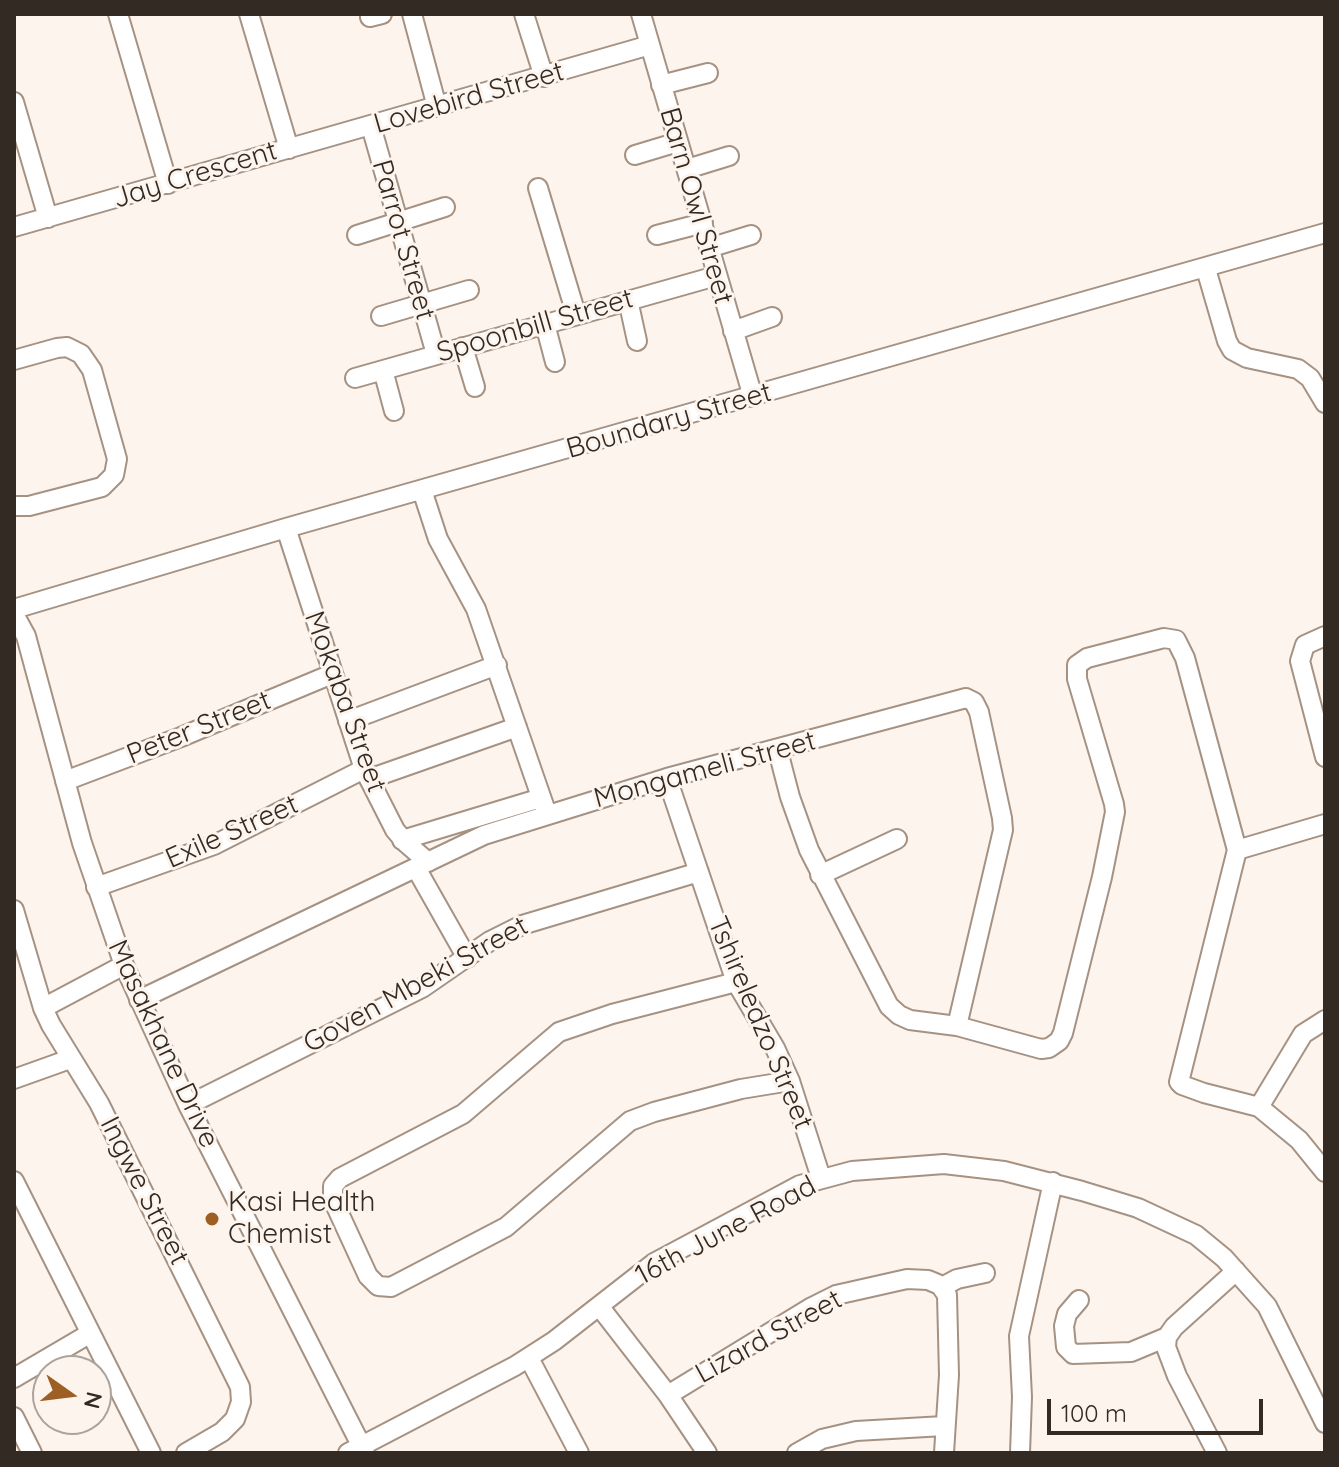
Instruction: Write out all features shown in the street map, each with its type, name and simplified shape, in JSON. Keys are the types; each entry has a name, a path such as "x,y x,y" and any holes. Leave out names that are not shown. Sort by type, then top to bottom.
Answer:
{"street":[{"path":"118,14 168,184"},
{"name":"Jay Crescent","path":"14,227 289,149 249,14"},
{"path":"412,14 437,107"},
{"path":"524,14 544,77"},
{"name":"Barn Owl Street","path":"641,14 753,397"},
{"name":"Lovebird Street","path":"289,149 650,45"},
{"path":"661,85 708,73"},
{"path":"14,102 48,218"},
{"name":"Parrot Street","path":"371,126 436,354"},
{"path":"635,155 678,142"},
{"path":"687,169 729,156"},
{"path":"538,188 576,314"},
{"path":"357,235 445,207"},
{"path":"657,235 703,223"},
{"name":"Boundary Street","path":"14,612 286,528 1325,233"},
{"path":"709,248 751,235"},
{"path":"1206,269 1232,350 1247,358 1298,369 1310,378 1325,403"},
{"name":"Spoonbill Street","path":"355,378 716,276"},
{"path":"381,316 469,290"},
{"path":"628,300 637,341"},
{"path":"733,331 772,317"},
{"path":"545,324 555,362"},
{"path":"463,347 475,387"},
{"path":"14,360 57,348 74,349 81,354 92,370 117,459 114,475 102,487 29,506 14,506"},
{"path":"383,370 394,411"},
{"path":"402,840 544,806 476,609 438,539 422,490"},
{"name":"Mokaba Street","path":"286,528 366,774 402,840 422,865 467,958"},
{"name":"Masakhane Drive","path":"14,612 26,636 96,887 124,965 188,1105 358,1450"},
{"path":"1325,636 1305,645 1300,661 1325,757"},
{"path":"778,751 800,828 820,875 889,1006 903,1018 957,1026 1041,1049 1049,1048 1059,1041 1063,1033 1115,812 1076,668 1081,660 1164,638 1173,639 1178,643 1237,850 1180,1083 1259,1107 1299,1140 1325,1172"},
{"path":"348,721 497,665"},
{"name":"Peter Street","path":"65,781 332,674"},
{"name":"Mongameli Street","path":"139,1000 544,806 778,751 970,699 977,707 1003,830 957,1026"},
{"name":"Exile Street","path":"96,887 214,845 366,774 517,727"},
{"name":"Tshireledzo Street","path":"667,778 736,982 775,1048 790,1081 821,1178"},
{"path":"1237,850 1325,824"},
{"path":"820,875 897,839"},
{"name":"Goven Mbeki Street","path":"188,1105 422,988 490,941 532,920 699,872"},
{"name":"Ingwe Street","path":"14,910 43,1008 70,1059 106,1115 240,1387 241,1402 235,1419 222,1432 186,1453"},
{"path":"43,1008 124,965"},
{"path":"736,982 612,1014 559,1032 463,1114 340,1178 333,1186 333,1200 368,1276 378,1286 391,1287 506,1227 630,1121 741,1089 790,1081"},
{"path":"1259,1107 1303,1034 1325,1020"},
{"path":"14,1079 70,1059"},
{"name":"16th June Road","path":"358,1450 529,1358 654,1263 800,1185 852,1171 944,1164 993,1169 1112,1199 1175,1223 1210,1246 1267,1306 1325,1423"},
{"path":"14,1181 151,1453"},
{"path":"1020,1453 1022,1397 1019,1336 1053,1182"},
{"path":"1079,1300 1067,1314 1064,1326 1066,1347 1073,1354 1131,1352 1167,1337 1236,1271"},
{"path":"944,1453 949,1375 947,1299 942,1287 957,1279 985,1273"},
{"name":"Lizard Street","path":"668,1395 836,1295 916,1278 932,1280 942,1287"},
{"path":"599,1306 668,1395 707,1453"},
{"path":"14,1378 89,1334"},
{"path":"1167,1337 1167,1353 1217,1453"},
{"path":"529,1358 579,1453"},
{"path":"14,1417 32,1453"},
{"path":"797,1453 822,1439 856,1431 944,1426"}],"place":[{"name":"Kasi Health Chemist","path":"212,1219"}]}
